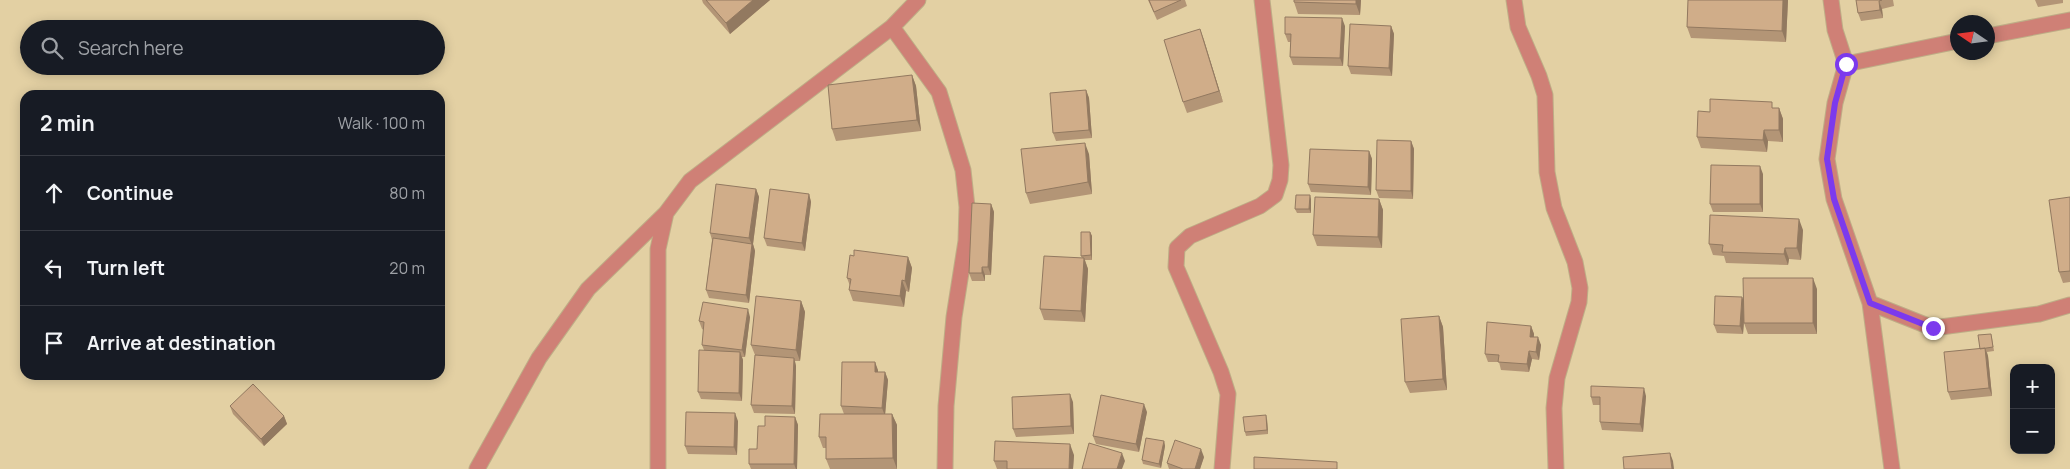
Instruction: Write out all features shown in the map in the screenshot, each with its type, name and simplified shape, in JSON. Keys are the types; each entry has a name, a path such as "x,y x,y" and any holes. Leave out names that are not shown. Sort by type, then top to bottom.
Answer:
{"street":[{"path":"477,469 539,358 588,288 666,213 690,181 892,27 918,0"},
{"path":"1222,469 1228,394 1221,372 1176,267 1177,248 1190,236 1260,206 1274,195 1280,180 1281,165 1262,0"},
{"path":"1514,0 1518,27 1545,95 1547,172 1554,208 1575,262 1580,288 1579,302 1557,378 1554,408 1556,469"},
{"path":"1832,0 1835,30 1846,64 1835,103 1827,159 1834,199 1870,303 1892,469"},
{"path":"1995,35 2070,20"},
{"path":"892,27 939,92 963,170 967,207 966,241 954,316 946,406 944,469"},
{"path":"1846,64 1950,43"},
{"path":"658,469 658,249 666,213"},
{"path":"1870,303 1933,328 2039,314 2070,305"}],"building":[{"path":"706,0 753,0 726,23"},
{"path":"1149,0 1181,0 1154,12"},
{"path":"1294,0 1356,0 1356,4 1294,2"},
{"path":"1688,0 1783,0 1782,31 1687,27"},
{"path":"1856,0 1882,0 1879,1 1880,10 1858,13"},
{"path":"1285,17 1342,18 1340,58 1290,57 1291,34 1285,34"},
{"path":"1350,24 1391,26 1389,68 1348,66"},
{"path":"1200,29 1219,91 1183,102 1164,40"},
{"path":"912,75 917,120 832,129 828,85"},
{"path":"1086,90 1089,130 1053,133 1050,93"},
{"path":"1710,99 1772,102 1772,108 1779,108 1779,130 1764,130 1763,140 1697,137 1698,111 1710,112"},
{"path":"1377,140 1411,141 1411,191 1376,190"},
{"path":"1085,143 1088,182 1026,193 1021,149"},
{"path":"1310,149 1369,151 1368,187 1308,184"},
{"path":"1711,165 1760,166 1760,204 1710,204"},
{"path":"716,184 756,189 749,238 710,233"},
{"path":"770,189 809,194 802,243 764,238"},
{"path":"1296,195 1310,195 1309,209 1295,209"},
{"path":"1315,197 1379,199 1378,237 1313,235"},
{"path":"2070,197 2070,271 2059,272 2049,200"},
{"path":"972,203 991,204 988,267 982,267 982,273 969,273"},
{"path":"1710,215 1799,219 1797,248 1785,248 1784,254 1722,252 1723,245 1709,244"},
{"path":"1081,232 1090,232 1091,255 1081,256"},
{"path":"713,238 752,244 746,295 706,290"},
{"path":"854,250 908,257 905,281 902,280 900,296 849,290 851,279 847,278 850,255 854,256"},
{"path":"1044,256 1084,258 1081,311 1040,309"},
{"path":"1743,278 1813,278 1813,323 1744,323"},
{"path":"756,296 801,301 796,350 751,345"},
{"path":"1715,296 1742,297 1740,326 1714,325"},
{"path":"703,302 748,309 742,350 702,345 704,322 699,321"},
{"path":"1439,316 1443,379 1405,382 1401,319"},
{"path":"1487,322 1531,326 1530,337 1538,337 1536,352 1529,351 1527,364 1498,362 1499,355 1485,354"},
{"path":"1991,334 1993,347 1980,349 1978,335"},
{"path":"1985,348 1989,388 1948,392 1944,352"},
{"path":"699,350 740,352 739,393 698,392"},
{"path":"755,355 794,358 792,406 751,405"},
{"path":"842,362 875,362 875,372 885,372 882,408 841,406"},
{"path":"253,384 284,416 261,439 230,406"},
{"path":"1591,386 1644,388 1640,424 1600,422 1600,397 1591,397"},
{"path":"1070,394 1071,426 1013,429 1012,397"},
{"path":"1101,395 1144,404 1136,444 1093,436"},
{"path":"686,412 735,413 734,447 685,446"},
{"path":"820,414 892,414 893,458 826,459 826,437 819,437"},
{"path":"1266,415 1267,430 1245,432 1243,417"},
{"path":"765,416 795,417 794,464 749,464 749,449 757,449 758,426 765,426"},
{"path":"1146,438 1164,441 1159,464 1142,460"},
{"path":"1175,440 1201,449 1195,469 1183,469 1167,463"},
{"path":"995,441 1070,444 1069,469 1007,469 1007,461 994,461"},
{"path":"1089,443 1122,453 1117,469 1082,469"},
{"path":"1670,453 1672,469 1624,469 1623,457"},
{"path":"1254,457 1337,462 1337,469 1254,469"}],"route":[{"path":"1846,64 1835,103 1827,159 1834,199 1870,303 1933,328"}]}
